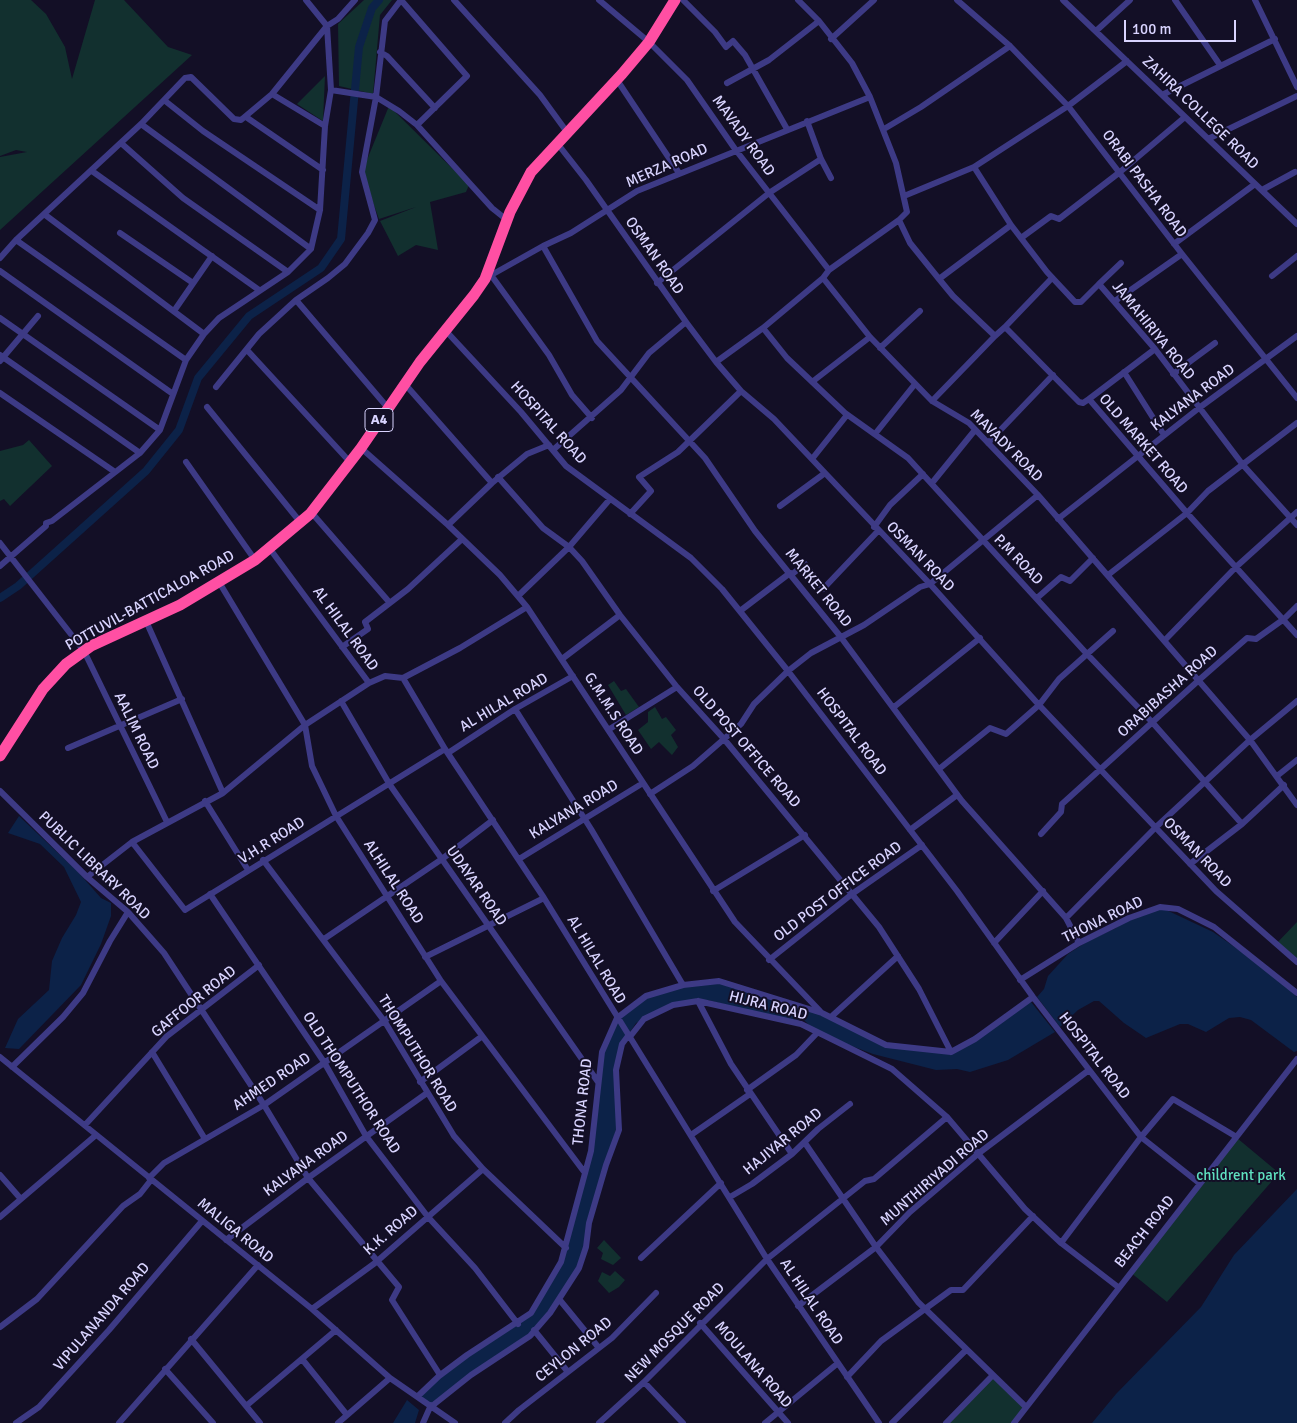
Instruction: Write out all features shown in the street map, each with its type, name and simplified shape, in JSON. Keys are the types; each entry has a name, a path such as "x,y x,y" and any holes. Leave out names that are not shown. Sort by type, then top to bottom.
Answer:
{"highway":[{"name":"POTTUVIL-BATTICALOA ROAD","path":"0,756 42,689 66,664 84,651 180,605 255,560 301,523 311,512 361,448 404,384 488,277 507,220 531,172 617,80 649,42 675,0"}],"street":[{"path":"0,566 13,560 41,528 140,453 160,430 186,360 204,334 219,318 288,272 311,249 320,210 326,126 334,91 327,26 306,0"},
{"path":"0,258 16,240 92,172 185,78 191,77 238,121 246,117 272,94 327,26 338,19 355,0"},
{"path":"216,387 259,334 296,300 345,264 368,234 375,220 362,172 385,21 401,0 467,76 417,125"},
{"path":"454,0 540,96 567,132"},
{"name":"MAVADY ROAD","path":"599,0 649,42 687,80 735,149 829,270"},
{"path":"683,0 715,32 726,47 733,41 753,69 787,129"},
{"path":"716,362 763,328 823,278 829,270 899,220 907,212 896,163 870,97 852,63 831,39 819,21 798,0"},
{"path":"831,39 874,0"},
{"name":"ORABI PASHA ROAD","path":"957,0 1010,46 1068,106 1174,244 1268,359 1297,398"},
{"name":"ZAHIRA COLLEGE ROAD","path":"1063,0 1255,184 1294,217 1297,224"},
{"path":"1096,31 1130,0"},
{"path":"1175,0 1220,65"},
{"path":"1255,0 1297,88"},
{"path":"727,83 782,51 819,21"},
{"path":"1162,95 1275,39"},
{"path":"884,129 921,107 1010,46"},
{"path":"380,52 387,56 435,108"},
{"path":"904,196 974,167 1068,106 1127,61"},
{"path":"617,80 679,173"},
{"path":"334,91 374,97 399,111 417,125 492,208 507,220"},
{"path":"272,94 326,126"},
{"path":"1208,139 1297,96"},
{"name":"MERZA ROAD","path":"488,277 542,246 571,233 637,191 735,149 870,97"},
{"path":"164,100 203,131 320,210"},
{"path":"246,117 323,170"},
{"path":"1021,238 1051,216 1059,219 1120,172 1185,117"},
{"path":"807,121 820,159 831,178"},
{"path":"141,124 311,249"},
{"path":"121,143 183,198 288,272"},
{"name":"OSMAN ROAD","path":"557,143 657,283 716,362 741,391 774,419 930,584 1039,705 1216,891 1297,962"},
{"path":"657,283 770,193 820,159"},
{"name":"JAMAHIRIYA ROAD","path":"974,167 1011,225 1052,278 1078,302 1099,284 1154,348 1243,466 1297,525"},
{"path":"92,172 259,290"},
{"path":"1262,190 1295,172"},
{"path":"1174,244 1255,184"},
{"path":"44,214 204,334"},
{"path":"899,220 910,242 939,279 995,336"},
{"path":"939,279 1011,225"},
{"path":"120,233 193,283"},
{"path":"16,240 186,360"},
{"name":"MARKET ROAD","path":"542,246 597,341 706,458 755,531 840,636 957,795 1066,918 1079,943"},
{"path":"1115,301 1182,254"},
{"path":"174,311 212,256"},
{"path":"1272,276 1297,256"},
{"path":"1099,284 1122,263"},
{"path":"0,271 173,394"},
{"path":"488,277 549,355 572,395 592,418"},
{"name":"MAVADY ROAD","path":"823,278 870,337 915,384 932,401 969,423 1038,495 1250,740 1297,805"},
{"path":"932,401 1052,278"},
{"path":"296,300 388,408"},
{"path":"880,348 920,311"},
{"path":"38,316 1,358 140,453"},
{"path":"0,318 160,430"},
{"path":"448,525 498,477 526,454 551,448 592,418 631,377 649,353 686,322"},
{"name":"OLD MARKET ROAD","path":"1005,326 1079,402 1083,403 1089,399 1187,513 1297,635"},
{"name":"P.M ROAD","path":"763,328 787,358 847,415 908,458 1087,654 1152,722 1242,824"},
{"name":"HOSPITAL ROAD","path":"446,331 566,466 691,558 722,588 922,845 1032,997 1141,1137 1200,1183"},
{"name":"KALYANA ROAD","path":"1058,519 1199,408 1297,336"},
{"path":"812,382 870,337"},
{"path":"1174,374 1215,343"},
{"path":"1089,399 1154,348"},
{"path":"247,350 350,462"},
{"path":"1124,372 1164,435"},
{"path":"988,443 1053,375"},
{"path":"404,384 492,483"},
{"path":"875,434 915,384"},
{"path":"630,514 651,491 639,477 678,452 741,391"},
{"path":"0,393 115,472"},
{"path":"207,407 301,523"},
{"path":"812,459 847,415"},
{"path":"1108,576 1187,513 1208,491 1297,423"},
{"path":"932,483 976,430"},
{"name":"G.M.M.S ROAD","path":"361,448 448,525 500,575 527,607 735,922 769,960 822,1013"},
{"path":"186,462 255,560"},
{"path":"780,506 825,473"},
{"path":"740,611 805,564 823,588 876,529 890,505 923,474"},
{"name":"OLD POST OFFICE ROAD","path":"498,477 543,528 569,547 677,687 724,739 805,835 879,927 919,989 951,1052"},
{"path":"650,794 693,766 724,739 741,724 754,704 788,671 811,653 864,625 920,587 930,584 1038,495"},
{"path":"518,596 569,547 610,499"},
{"path":"311,512 390,603"},
{"path":"1165,640 1236,567 1297,512"},
{"path":"342,647 368,629 365,622 408,590 462,539"},
{"name":"AALIM ROAD","path":"0,543 84,651 167,822"},
{"name":"AL HILAL ROAD","path":"270,549 368,684 384,676 404,678 446,751 544,898 628,1037 730,1197 767,1259 879,1423"},
{"path":"1037,598 1060,577 1070,581 1093,558"},
{"name":"ALHILAL ROAD","path":"219,582 305,725 312,766 336,816 441,981 585,1174"},
{"name":"ORABIBASHA ROAD","path":"1041,834 1061,812 1062,806 1100,769 1199,680 1247,638 1256,639 1284,619 1297,606"},
{"path":"404,678 460,648 527,607"},
{"path":"562,659 620,615"},
{"path":"146,621 224,793"},
{"path":"939,769 990,728 1006,734 1039,705 1059,679 1113,632"},
{"path":"894,707 980,638"},
{"name":"AL HILAL ROAD","path":"446,751 573,676"},
{"path":"87,877 132,842 205,801 224,793 305,725 368,684"},
{"path":"608,730 677,687"},
{"path":"68,748 182,699"},
{"name":"UDAYAR ROAD","path":"341,701 390,785 598,1082"},
{"path":"1066,918 1155,828 1250,740 1297,702"},
{"path":"515,709 584,818 683,985"},
{"name":"V.H.R ROAD","path":"132,842 185,910 263,860 446,751"},
{"path":"1277,776 1297,760"},
{"name":"KALYANA ROAD","path":"519,859 643,783"},
{"path":"1190,864 1242,824 1284,785"},
{"name":"PUBLIC LIBRARY ROAD","path":"0,791 87,877 128,912 164,953 202,1011"},
{"path":"910,830 957,795"},
{"path":"205,801 248,870"},
{"path":"324,939 442,859 493,820"},
{"path":"713,891 805,835"},
{"name":"OLD POST OFFICE ROAD","path":"769,960 852,894 922,845"},
{"name":"THOMPUTHOR ROAD","path":"263,860 324,939 384,1022 454,1136 483,1168 566,1248"},
{"path":"994,943 1043,891"},
{"name":"OLD THOMPUTHOR ROAD","path":"210,894 324,1062 366,1136 428,1217 475,1268 518,1324"},
{"path":"425,957 488,924 544,898"},
{"name":"THONA ROAD","path":"1020,980 1079,943 1129,918 1160,907 1178,909 1214,927 1297,992"},
{"path":"12,1067 63,1017 83,993 110,941 128,912"},
{"path":"831,1018 898,956"},
{"name":"GAFFOOR ROAD","path":"84,1125 167,1036 260,966"},
{"name":"AHMED ROAD","path":"0,1327 37,1299 123,1206 140,1194 164,1163 264,1105 441,981"},
{"name":"THONA ROAD","path":"418,1396 440,1375 467,1355 518,1324 532,1312 561,1262 591,1151 602,1052 617,1018 646,996 683,985 719,981 822,1013 886,1045 951,1052"},
{"path":"951,1052 975,1039 1032,997"},
{"path":"698,1001 731,1064 792,1154"},
{"name":"HIJRA ROAD","path":"432,1406 448,1391 522,1342 559,1299 579,1268 586,1247 589,1223 618,1130 616,1070 622,1044 644,1019 673,1005 698,1001 801,1024 892,1069 947,1117 1033,1216 1061,1243 1118,1287"},
{"path":"202,1011 264,1105 308,1178 399,1287 392,1300 440,1375"},
{"path":"691,1136 796,1055 817,1032"},
{"path":"420,1082 481,1037"},
{"path":"152,1052 205,1139"},
{"name":"MALIGA ROAD","path":"0,1057 312,1309 390,1378 455,1423"},
{"name":"BEACH ROAD","path":"1014,1423 1235,1136 1297,1059"},
{"name":"MUNTHIRIYADI ROAD","path":"798,1306 876,1247 910,1212 979,1153 1089,1070"},
{"name":"KALYANA ROAD","path":"226,1240 308,1178 427,1093"},
{"path":"1061,1243 1141,1137 1173,1099 1235,1136"},
{"name":"HAJIYAR ROAD","path":"730,1197 752,1184 792,1154 818,1129 850,1104"},
{"path":"767,1259 865,1181 874,1179 947,1117"},
{"path":"0,1217 96,1135"},
{"path":"805,1143 876,1247 918,1302 1026,1407"},
{"name":"K.K. ROAD","path":"312,1309 378,1260 483,1168"},
{"path":"0,1175 20,1198"},
{"path":"642,1258 721,1183"},
{"path":"847,1376 881,1341 951,1290 963,1290 1033,1216"},
{"name":"VIPULANANDA ROAD","path":"16,1423 39,1407 202,1221"},
{"name":"NEW MOSQUE ROAD","path":"599,1423 644,1382 700,1323 767,1259"},
{"path":"119,1423 258,1265"},
{"name":"CEYLON ROAD","path":"505,1423 612,1338 656,1294"},
{"path":"559,1299 599,1348"},
{"name":"MOULANA ROAD","path":"700,1323 788,1423"},
{"path":"246,1406 336,1330"},
{"path":"534,1330 568,1372"},
{"path":"191,1339 260,1423"},
{"path":"892,1423 966,1350"},
{"path":"302,1359 347,1415"},
{"path":"764,1423 838,1363"},
{"path":"165,1369 214,1423"},
{"path":"946,1423 993,1375"},
{"path":"338,1423 390,1378"},
{"path":"644,1382 683,1423"},
{"path":"423,1423 432,1406"}],"green space":[{"path":"0,0 31,0 46,14 65,47 72,79 95,0 124,0 168,47 192,55 0,230 0,157 27,152 16,150 0,156"},
{"path":"364,0 392,0 380,15 373,94 339,86 338,24"},
{"path":"325,76 323,121 297,104"},
{"path":"389,106 469,185 466,192 430,202 438,250 416,245 398,256 380,221 416,207 379,219 362,172"},
{"path":"29,440 52,466 10,506 4,499 0,501 0,451 23,445"},
{"path":"614,681 621,691 626,689 639,707 626,715 608,685"},
{"path":"655,707 662,719 666,717 676,730 671,735 678,747 672,755 659,742 651,749 638,730 648,722 648,712"},
{"path":"1297,922 1297,962 1276,944"},
{"name":"childrent park","path":"1237,1138 1279,1173 1167,1302 1130,1272"},
{"path":"604,1240 621,1258 613,1265 601,1259 603,1253 597,1248"},
{"path":"615,1271 625,1280 619,1287 609,1293 598,1281 602,1272 610,1276"},
{"path":"993,1375 1026,1407 1014,1423 946,1423"}],"water":[{"path":"19,816 78,872 101,898 111,903 111,916 101,944 81,985 19,1049 5,1048 18,1019 49,990 52,961 81,902 64,867 40,844 8,833"},
{"path":"1160,907 1213,932 1278,977 1297,997 1297,1051 1294,1052 1251,1020 1240,1017 1229,1018 1206,1032 1188,1024 1180,1024 1146,1038 1124,1023 1099,1001 1094,1001 1078,1010 1060,1027 1037,997 1044,989 1048,976 1068,954 1088,941 1116,928 1129,918"},
{"path":"717,981 822,1013 876,1043 951,1051 1023,1004 1031,1002 1055,1032 1008,1060 970,1072 957,1069 936,1070 873,1054 817,1033 804,1020 778,1019 708,1000 673,1005 636,1023 622,1044 614,1078 619,1119 577,1272 535,1329 432,1405 418,1396 440,1375 532,1312 561,1261 586,1170 602,1052 620,1016 643,998 683,985"},
{"path":"1297,1189 1297,1423 1092,1423 1116,1394 1201,1307 1234,1255"},
{"path":"407,1400 419,1410 415,1423 393,1423"}],"waterway":[{"path":"0,598 18,586 146,471 179,430 198,378 249,316 321,268 341,239 359,47 372,8 379,0"}]}
